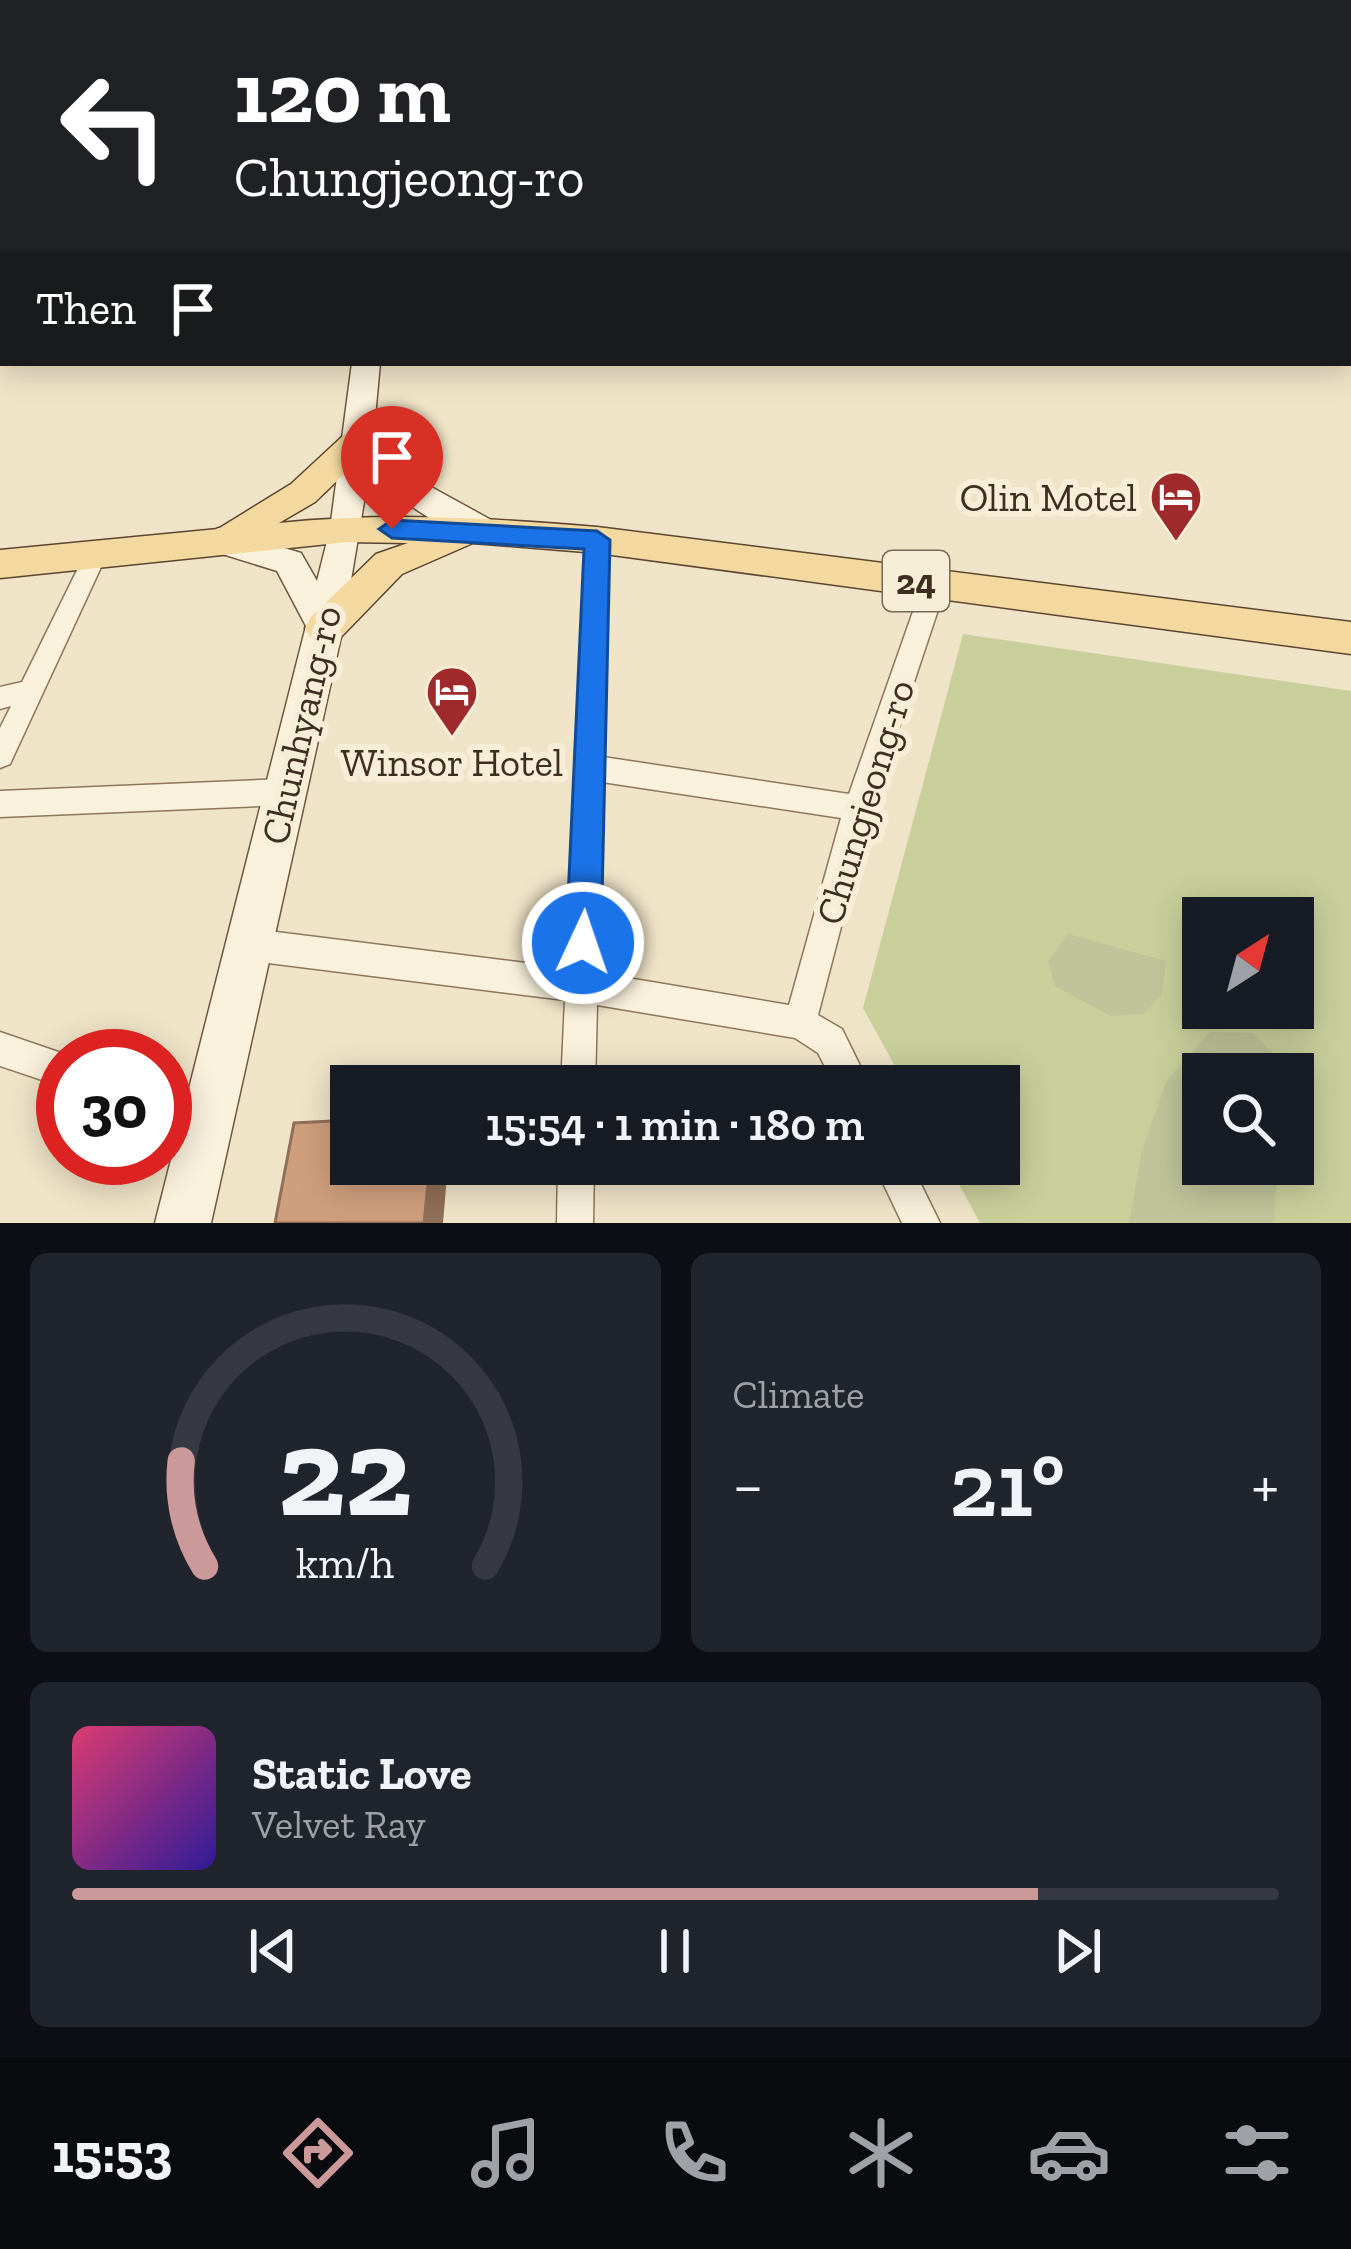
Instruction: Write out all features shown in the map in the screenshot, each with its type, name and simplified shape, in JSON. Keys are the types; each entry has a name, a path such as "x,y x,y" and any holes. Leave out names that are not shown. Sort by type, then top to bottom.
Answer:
{"main road":[{"path":"218,540 303,494 357,442"},
{"name":"24","path":"0,564 347,529 481,530 597,540 1351,638"},
{"path":"325,628 389,564 481,530"}],"street":[{"name":"Chunhyang-ro","path":"183,1223 347,529 366,366"},
{"path":"357,442 403,485 481,530"},
{"path":"218,540 289,562 325,628"},
{"path":"579,1065 593,767 597,540"},
{"path":"0,756 97,552"},
{"name":"Chungjeong-ro","path":"800,1023 858,808 935,583"},
{"path":"0,698 34,690"},
{"path":"593,767 858,808"},
{"path":"0,804 283,792"},
{"path":"252,945 581,986 800,1023 830,1041 842,1065"},
{"path":"0,1049 36,1061"},
{"path":"192,1112 210,1118"},
{"path":"575,1223 576,1185"},
{"path":"903,1185 922,1223"}],"green space":[{"path":"963,634 1351,691 1351,1223 980,1223 959,1185 1020,1185 1020,1065 894,1065 863,1008"},
{"path":"1068,934 1166,961 1162,994 1144,1014 1111,1016 1055,986 1048,961"},
{"path":"1210,1032 1254,1033 1273,1053 1192,1053"},
{"path":"1182,1064 1182,1185 1277,1185 1273,1223 1129,1223 1142,1150 1166,1082"}],"building":[{"path":"330,1121 330,1185 428,1185 424,1223 275,1223 294,1123"}],"place":[{"name":"Olin Motel","path":"1176,543"},
{"name":"Winsor Hotel","path":"452,738"}],"route":[{"path":"392,529 481,530 597,540 593,767 583,943"}]}
